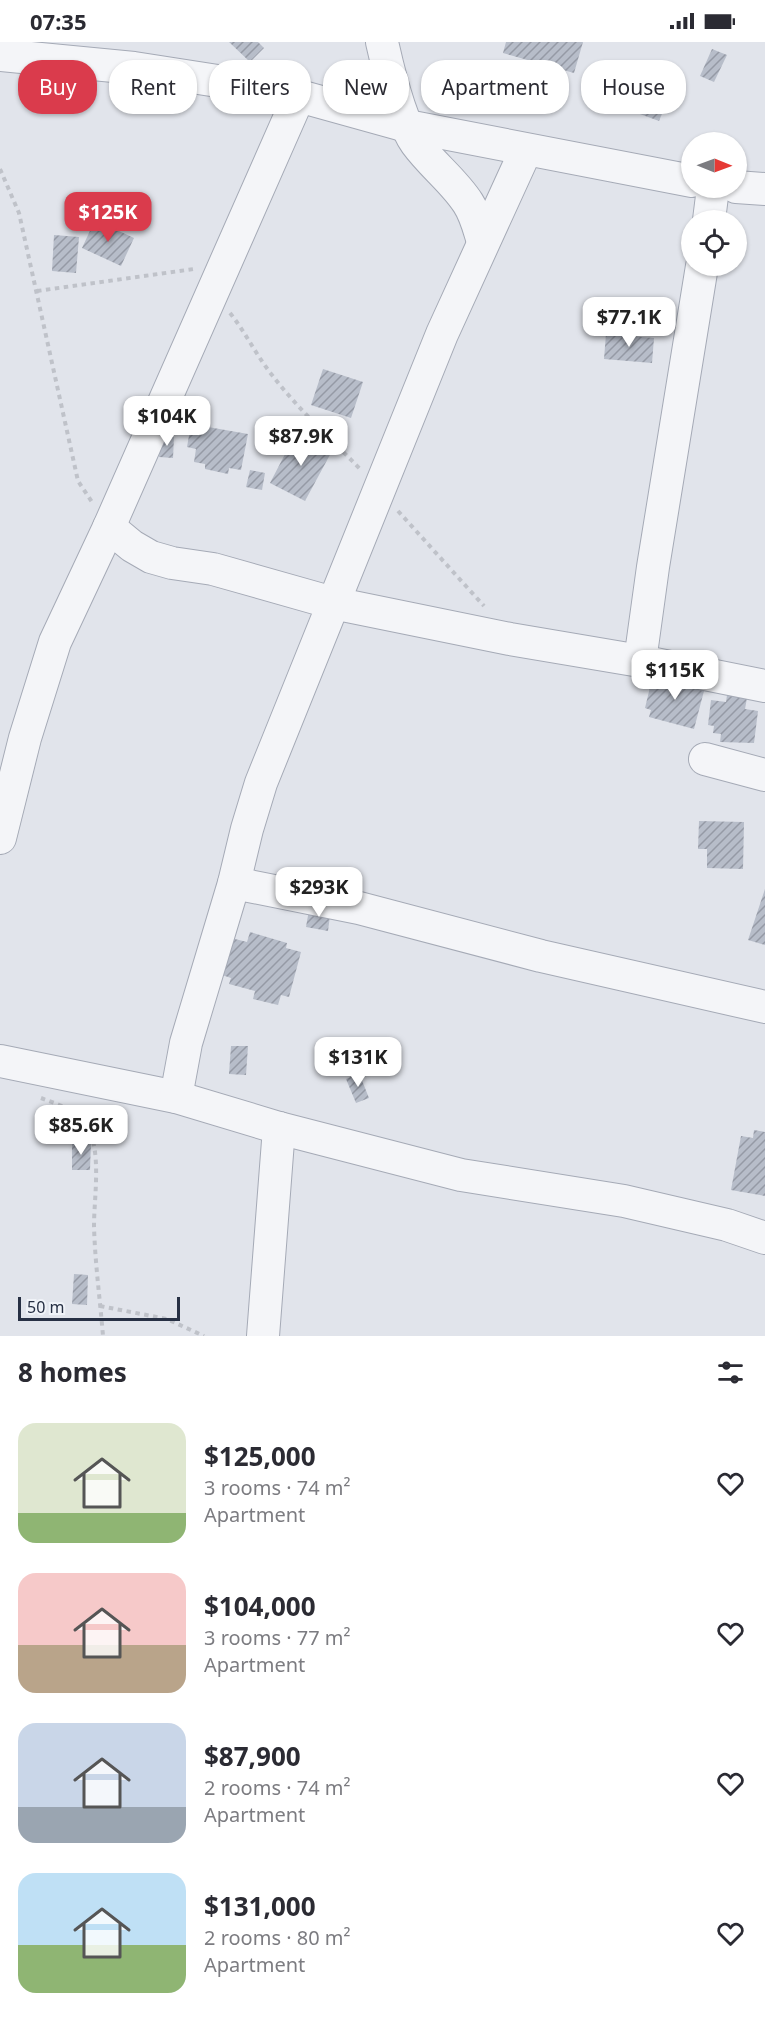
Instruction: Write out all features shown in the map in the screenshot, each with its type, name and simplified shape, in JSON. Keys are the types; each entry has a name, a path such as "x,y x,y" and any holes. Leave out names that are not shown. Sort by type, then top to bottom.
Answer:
{"street":[{"path":"382,42 407,126 415,142 469,204 477,220 483,242"},
{"path":"0,55 134,68 209,81"},
{"path":"311,100 407,126 681,179"},
{"path":"0,838 25,738 55,642 109,527 290,114"},
{"path":"176,1098 186,1043 234,884 261,783 442,334 526,150"},
{"path":"747,188 765,189"},
{"path":"640,661 700,276"},
{"path":"109,527 132,546 151,557 172,563 213,569 333,603 510,639 640,661 765,686"},
{"path":"705,759 765,775"},
{"path":"234,884 359,908 541,956 765,1007"},
{"path":"0,1061 176,1098 279,1128 461,1175 624,1201 727,1225 765,1238"},
{"path":"263,1336 279,1128"}],"path":[{"path":"0,169 19,213 78,481 109,527"},
{"path":"37,291 218,276 223,303 249,338 273,377 312,421 379,488 485,607"},
{"path":"34,1096 63,1106 76,1114 87,1125 92,1139 95,1154 94,1226 103,1336"},
{"path":"100,1306 167,1319 204,1336"}],"building":[{"path":"229,42 258,42 264,48 252,60 248,60"},
{"path":"506,42 583,42 574,73 569,72 569,60 528,60 503,53"},
{"path":"712,49 727,55 714,82 700,76"},
{"path":"640,114 662,114 659,121"},
{"path":"95,220 134,238 121,266 82,248"},
{"path":"54,235 79,237 76,273 52,271"},
{"path":"606,334 654,338 652,363 604,359"},
{"path":"323,369 363,382 351,418 311,405"},
{"path":"191,424 248,434 241,470 229,468 228,474 205,469 205,464 194,462 196,449 187,447"},
{"path":"296,433 332,451 305,501 270,483"},
{"path":"161,436 174,437 173,458 159,457"},
{"path":"250,470 265,473 262,490 246,487"},
{"path":"661,676 689,677 687,686 704,691 694,729 649,717 651,710 645,708 651,683 659,685"},
{"path":"727,695 747,698 745,709 758,711 754,743 720,742 721,734 713,733 714,726 708,725 711,700 726,702"},
{"path":"699,821 744,822 743,869 707,868 707,849 698,849"},
{"path":"765,889 765,945 748,940"},
{"path":"310,904 331,908 328,931 306,927"},
{"path":"250,932 287,943 286,948 301,952 289,997 281,995 278,1005 253,999 255,991 229,984 231,978 222,975 231,938 247,942"},
{"path":"231,1046 248,1046 246,1075 229,1074"},
{"path":"359,1073 369,1098 356,1103 346,1079"},
{"path":"754,1130 765,1132 765,1196 731,1190 741,1136 753,1138"},
{"path":"72,1141 91,1142 90,1170 72,1170"},
{"path":"74,1274 88,1275 87,1305 72,1304"}]}
